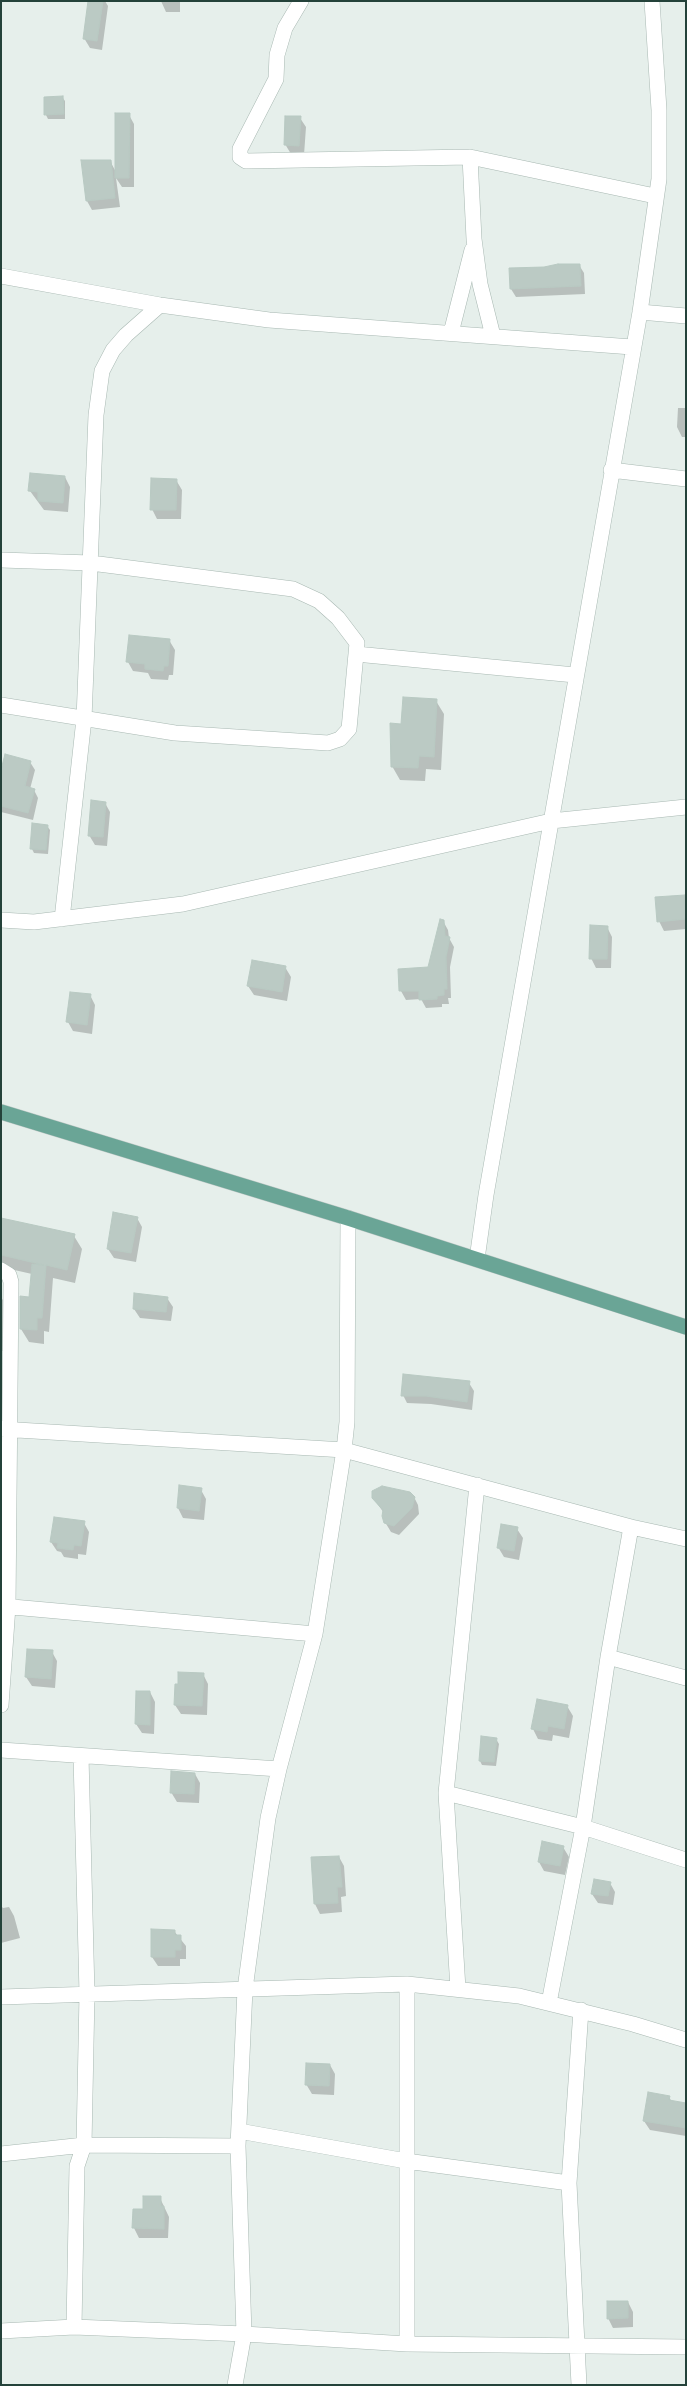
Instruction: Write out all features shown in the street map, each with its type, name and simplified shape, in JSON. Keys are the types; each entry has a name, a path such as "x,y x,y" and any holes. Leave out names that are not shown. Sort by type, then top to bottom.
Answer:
{"main road":[{"path":"1,1112 348,1218 686,1327"}],"street":[{"path":"301,1 285,28 278,54 276,79 240,149 240,157 246,161 432,156 470,157 655,196"},
{"path":"477,1260 488,1185 632,347 640,312 655,196 659,179 659,110 652,1"},
{"path":"470,157 474,238 480,284 493,336"},
{"path":"451,333 474,238"},
{"path":"1,276 160,305 269,320 632,347"},
{"path":"62,919 84,719 96,415 102,370 113,350 126,335 160,305"},
{"path":"640,312 686,316"},
{"path":"611,470 686,479"},
{"path":"1,560 91,563 293,589 319,601 338,618 358,642 349,730 340,739 328,743 175,733 1,705"},
{"path":"356,654 576,675"},
{"path":"1,920 34,922 183,904 551,822 686,807"},
{"path":"236,2385 244,2334 238,2146 245,1989 268,1818 278,1769 315,1634 344,1450 347,1422 348,1218"},
{"path":"1,1270 9,1275 11,1282 6,1430 5,1606 1,1705"},
{"path":"6,1430 344,1450 630,1527 686,1539"},
{"path":"458,1989 446,1793 477,1485"},
{"path":"549,2003 583,1827 608,1657 630,1527"},
{"path":"5,1606 315,1634"},
{"path":"608,1657 686,1678"},
{"path":"1,1750 278,1769"},
{"path":"74,2327 77,2166 84,2145 87,1994 81,1756"},
{"path":"446,1793 583,1827 686,1860"},
{"path":"1,1997 407,1984 518,1996 581,2010 686,2040"},
{"path":"407,1984 408,2344"},
{"path":"579,2385 569,2183 581,2010"},
{"path":"239,2130 406,2160 569,2183"},
{"path":"1,2154 84,2145 238,2146"},
{"path":"1,2331 74,2327 244,2334 408,2344 686,2347"}],"building":[{"path":"88,1 103,1 97,41 83,39"},
{"path":"63,96 64,114 44,115 44,97"},
{"path":"115,113 130,113 129,178 115,178"},
{"path":"285,116 301,116 299,146 284,145"},
{"path":"81,160 111,160 115,198 86,201"},
{"path":"558,264 580,264 581,286 510,289 509,268 544,267"},
{"path":"30,473 65,476 63,503 38,501 38,492 28,491"},
{"path":"151,478 177,479 176,510 150,510"},
{"path":"129,635 170,639 168,666 164,666 163,671 145,669 145,664 126,662"},
{"path":"403,697 437,699 434,757 419,756 418,768 391,767 390,723 401,724"},
{"path":"5,754 31,761 25,786 35,789 28,813 1,806 1,770"},
{"path":"91,800 106,802 103,837 88,836"},
{"path":"32,823 48,825 46,850 30,849"},
{"path":"685,895 686,919 657,922 655,897"},
{"path":"440,919 444,920 445,936 450,937 446,957 447,989 444,989 444,995 437,996 437,999 419,1000 419,991 399,991 398,969 428,967"},
{"path":"590,925 608,926 607,959 589,959"},
{"path":"252,960 286,966 282,992 247,986"},
{"path":"70,992 91,994 87,1025 66,1022"},
{"path":"113,1212 138,1217 131,1253 107,1249"},
{"path":"1,1218 75,1234 67,1270 46,1265 42,1318 37,1318 37,1330 20,1329 20,1296 29,1297 32,1264 44,1265 1,1255"},
{"path":"134,1293 168,1297 166,1312 133,1309"},
{"path":"403,1374 470,1381 467,1402 426,1396 401,1396"},
{"path":"179,1485 202,1488 199,1511 177,1508"},
{"path":"382,1486 410,1492 415,1497 412,1508 394,1526 384,1523 383,1510 372,1498 372,1491"},
{"path":"54,1517 85,1521 81,1546 74,1545 73,1550 57,1548 58,1543 50,1542"},
{"path":"501,1524 518,1527 514,1551 497,1548"},
{"path":"27,1649 53,1650 51,1679 25,1677"},
{"path":"178,1672 204,1673 202,1706 174,1705 175,1684 178,1684"},
{"path":"136,1691 150,1691 150,1725 135,1724"},
{"path":"537,1699 568,1705 564,1729 548,1726 547,1732 531,1729"},
{"path":"481,1736 497,1738 494,1762 479,1761"},
{"path":"171,1771 195,1773 194,1794 170,1793"},
{"path":"542,1841 564,1846 560,1866 538,1862"},
{"path":"339,1856 342,1887 337,1887 338,1903 314,1904 311,1857"},
{"path":"594,1879 611,1882 608,1896 591,1894"},
{"path":"151,1929 175,1930 175,1935 181,1935 181,1950 175,1950 175,1957 151,1957"},
{"path":"306,2063 330,2064 329,2086 305,2085"},
{"path":"648,2092 670,2096 669,2100 686,2103 686,2128 643,2121"},
{"path":"143,2196 161,2196 161,2206 164,2206 164,2229 132,2228 133,2209 143,2209"},
{"path":"607,2301 628,2301 628,2318 607,2319"}]}
